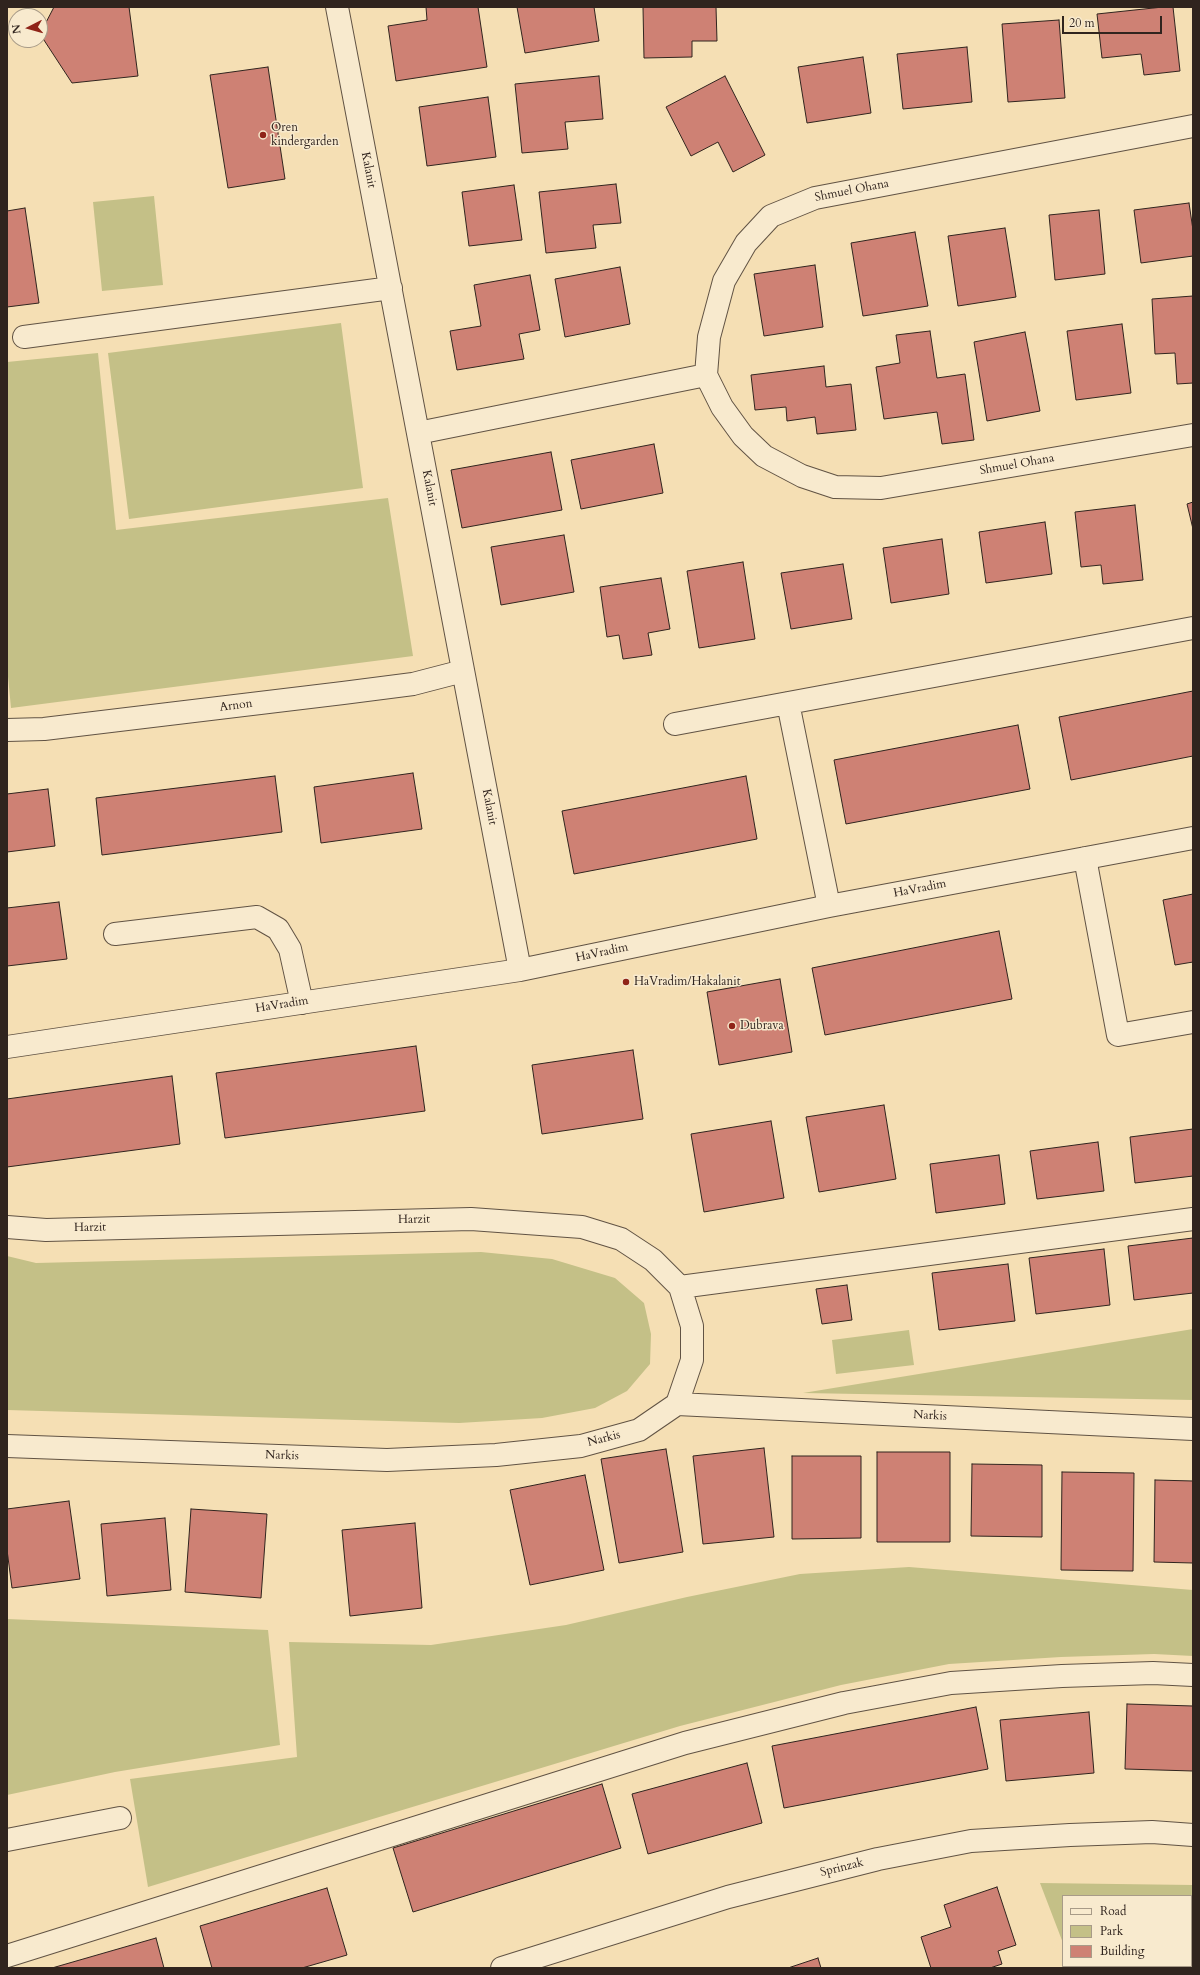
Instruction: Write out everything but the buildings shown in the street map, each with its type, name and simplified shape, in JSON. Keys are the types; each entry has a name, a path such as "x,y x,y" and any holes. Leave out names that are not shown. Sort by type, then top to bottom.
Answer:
{"street":[{"name":"Kalanit","path":"338,7 520,970"},
{"name":"Shmuel Ohana","path":"1193,126 815,198 771,216 746,244 724,281 709,337 706,375 722,407 743,436 764,456 802,476 834,486 881,488 1193,435"},
{"path":"24,337 391,288"},
{"path":"418,433 706,375"},
{"path":"675,724 1193,628"},
{"name":"Arnon","path":"7,730 44,729 414,684 463,671"},
{"path":"788,703 829,906"},
{"name":"HaVradim","path":"7,1047 520,970 829,906 1193,838"},
{"path":"1085,858 1118,1035 1193,1022"},
{"path":"115,934 257,917 278,929 290,949 302,1003"},
{"name":"Harzit","path":"7,1227 46,1230 471,1219 582,1227 621,1239 653,1260 680,1287 692,1326 692,1360 677,1404"},
{"path":"680,1287 1193,1219"},
{"name":"Narkis","path":"7,1446 387,1460 496,1455 581,1446 639,1430 677,1404 1193,1429"},
{"path":"7,1956 685,1743 844,1703 951,1683 1154,1672 1193,1675"},
{"path":"7,1840 120,1818"},
{"name":"Sprinzak","path":"502,1968 728,1897 886,1857 971,1841 1152,1832 1193,1835"}],"green space":[{"path":"154,196 163,285 102,291 93,202"},
{"path":"341,323 363,488 129,519 108,353"},
{"path":"98,353 116,530 388,498 413,656 11,708 7,666 7,362"},
{"path":"481,1252 552,1259 615,1278 644,1303 651,1334 650,1364 627,1391 595,1408 542,1418 459,1423 7,1410 7,1256 36,1263"},
{"path":"1193,1329 1193,1400 803,1393"},
{"path":"909,1330 914,1365 836,1374 832,1340"},
{"path":"909,1567 1193,1590 1193,1656 1154,1654 1061,1657 949,1664 841,1685 680,1726 148,1887 130,1779 297,1757 289,1642 431,1645 566,1625 687,1597 800,1574"},
{"path":"7,1619 268,1630 280,1745 115,1772 7,1795"},
{"path":"1040,1883 1193,1885 1192,1922 1192,1895 1062,1895 1062,1940"}],"place":[{"name":"Oren kindergarden","path":"263,135"},
{"name":"HaVradim/Hakalanit","path":"626,982"},
{"name":"Dubrava","path":"732,1026"}]}
